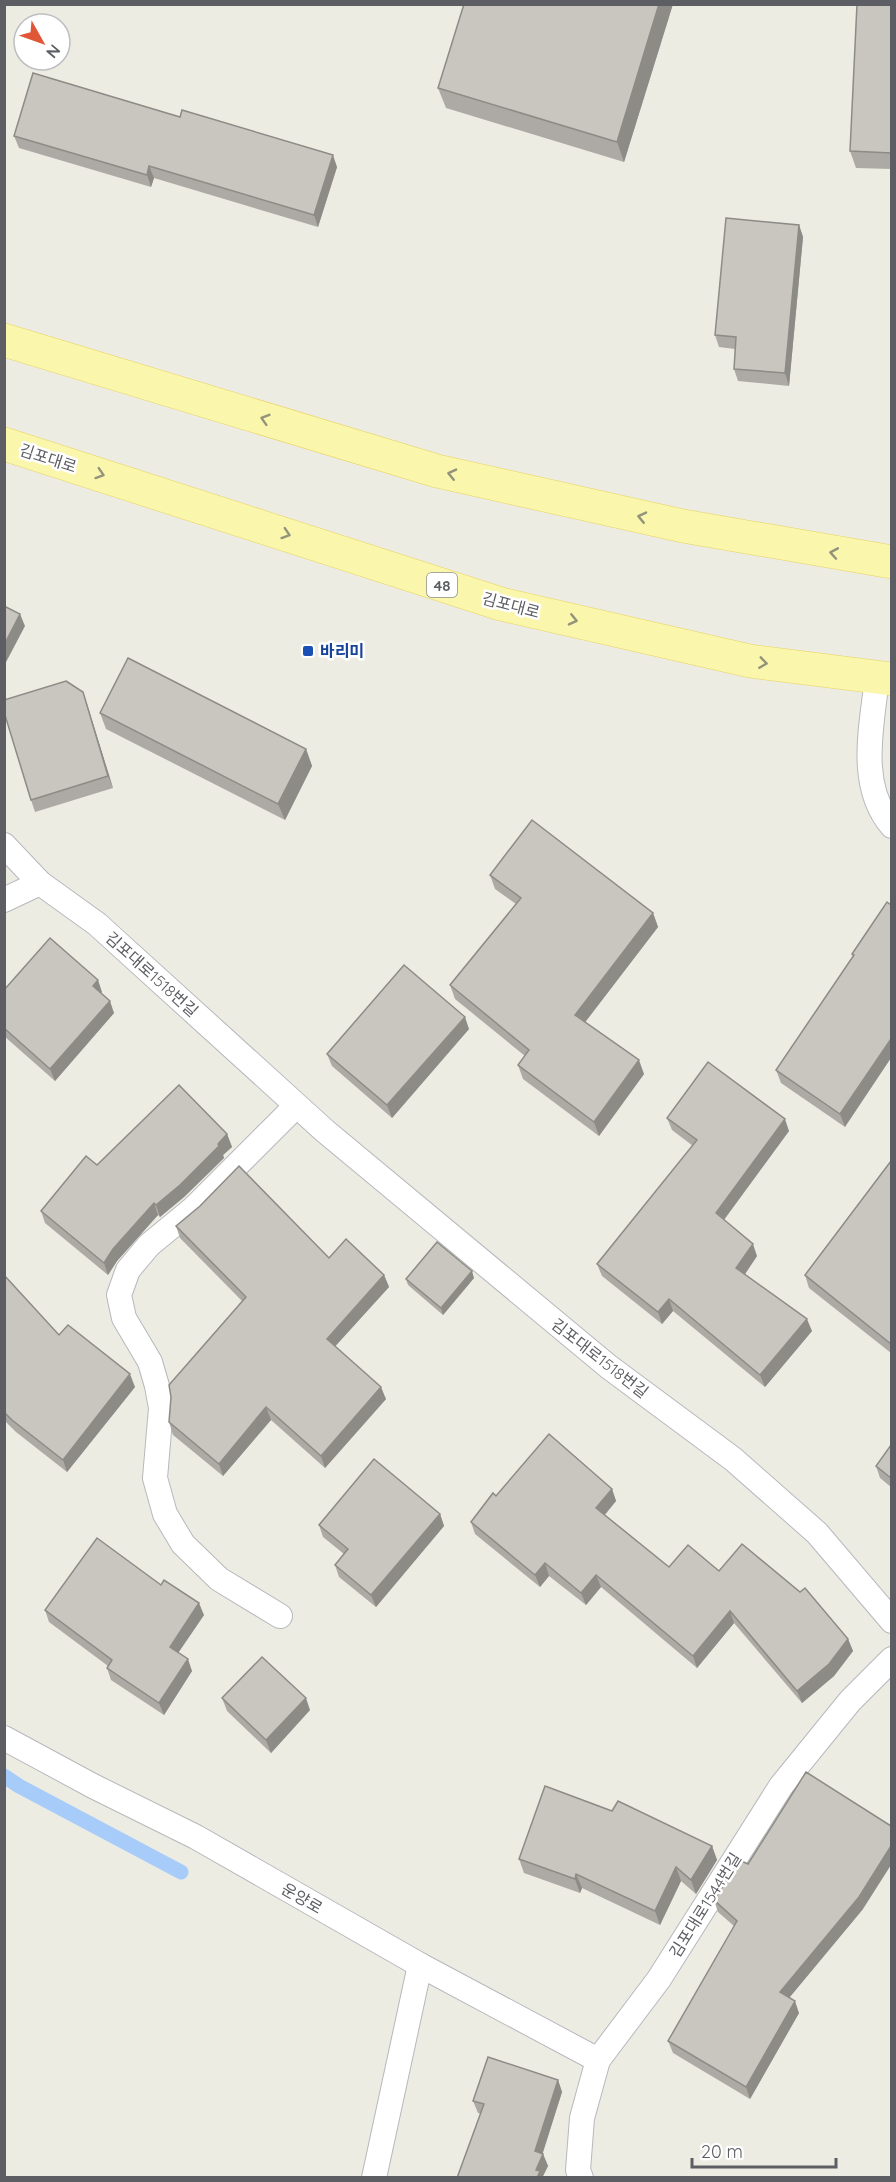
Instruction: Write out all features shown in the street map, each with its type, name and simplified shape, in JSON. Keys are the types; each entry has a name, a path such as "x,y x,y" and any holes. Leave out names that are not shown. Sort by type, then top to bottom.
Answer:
{"main road":[{"path":"4,340 437,471 684,526 891,562"},
{"name":"김포대로","path":"4,444 501,604 750,661 884,679"}],"lane":[{"path":"884,679 869,751 872,792 891,826"},
{"name":"김포대로1518번길","path":"4,845 40,883 97,924 297,1106 609,1367 733,1459 817,1533 891,1621"},
{"path":"4,900 40,883"},
{"path":"280,1616 219,1579 183,1544 165,1514 155,1478 161,1408 157,1386 150,1362 124,1318 119,1295 128,1270 149,1245 194,1208 297,1106"},
{"name":"김포대로1544번길","path":"581,2178 578,2170 582,2118 598,2060 659,1979 781,1786 850,1701 891,1659"},
{"name":"운양로","path":"4,1738 195,1837 420,1965 598,2060"},
{"path":"374,2178 420,1965"}],"building":[{"path":"464,4 659,4 617,142 438,88"},
{"path":"857,4 891,4 891,153 850,151"},
{"path":"33,73 180,117 182,110 333,155 314,215 149,166 147,175 14,136"},
{"path":"726,218 799,225 785,373 734,369 736,337 715,335"},
{"path":"4,606 20,614 4,645"},
{"path":"128,658 306,749 278,804 100,713"},
{"path":"66,681 83,692 108,776 31,800 4,712 4,700"},
{"path":"532,820 653,913 575,1015 639,1060 594,1122 518,1065 529,1050 450,985 521,898 490,875"},
{"path":"887,902 891,905 891,1039 840,1114 776,1070"},
{"path":"50,938 98,980 93,986 110,1001 50,1069 4,1028 4,990"},
{"path":"404,965 465,1017 387,1105 327,1054"},
{"path":"708,1062 785,1119 716,1213 753,1244 736,1268 807,1319 760,1375 669,1299 658,1312 597,1264 697,1140 667,1118"},
{"path":"179,1085 227,1134 218,1144 219,1146 180,1185 156,1205 154,1203 113,1249 104,1263 41,1211 86,1156 97,1165"},
{"path":"891,1161 891,1344 805,1275"},
{"path":"239,1166 329,1258 346,1239 384,1275 327,1339 381,1387 321,1456 266,1407 219,1464 169,1422 171,1397 169,1385 246,1297 176,1226 200,1206"},
{"path":"437,1242 472,1271 441,1308 406,1279"},
{"path":"4,1275 59,1335 68,1325 130,1374 63,1460 4,1412"},
{"path":"549,1434 612,1489 596,1508 669,1567 688,1545 719,1571 742,1544 800,1592 805,1588 848,1639 829,1664 797,1691 730,1611 693,1656 596,1575 581,1593 545,1563 535,1575 471,1522 493,1493 496,1496"},
{"path":"891,1445 891,1478 876,1466"},
{"path":"374,1459 440,1514 371,1595 335,1565 348,1549 319,1525"},
{"path":"97,1538 161,1585 164,1580 199,1603 170,1647 188,1659 159,1703 107,1668 112,1660 45,1610"},
{"path":"262,1657 306,1698 266,1740 222,1698"},
{"path":"806,1772 891,1826 891,1846 859,1897 780,1992 795,2001 746,2087 668,2041 737,1921 714,1900 739,1860 748,1864"},
{"path":"545,1786 612,1811 618,1801 712,1846 691,1880 676,1867 655,1911 576,1874 575,1879 519,1859"},
{"path":"488,2057 558,2080 535,2151 543,2154 536,2170 540,2171 537,2178 457,2178 484,2104 473,2101"}],"waterway":[{"path":"4,1776 181,1872"}],"place":[{"name":"바리미","path":"308,651"}]}
